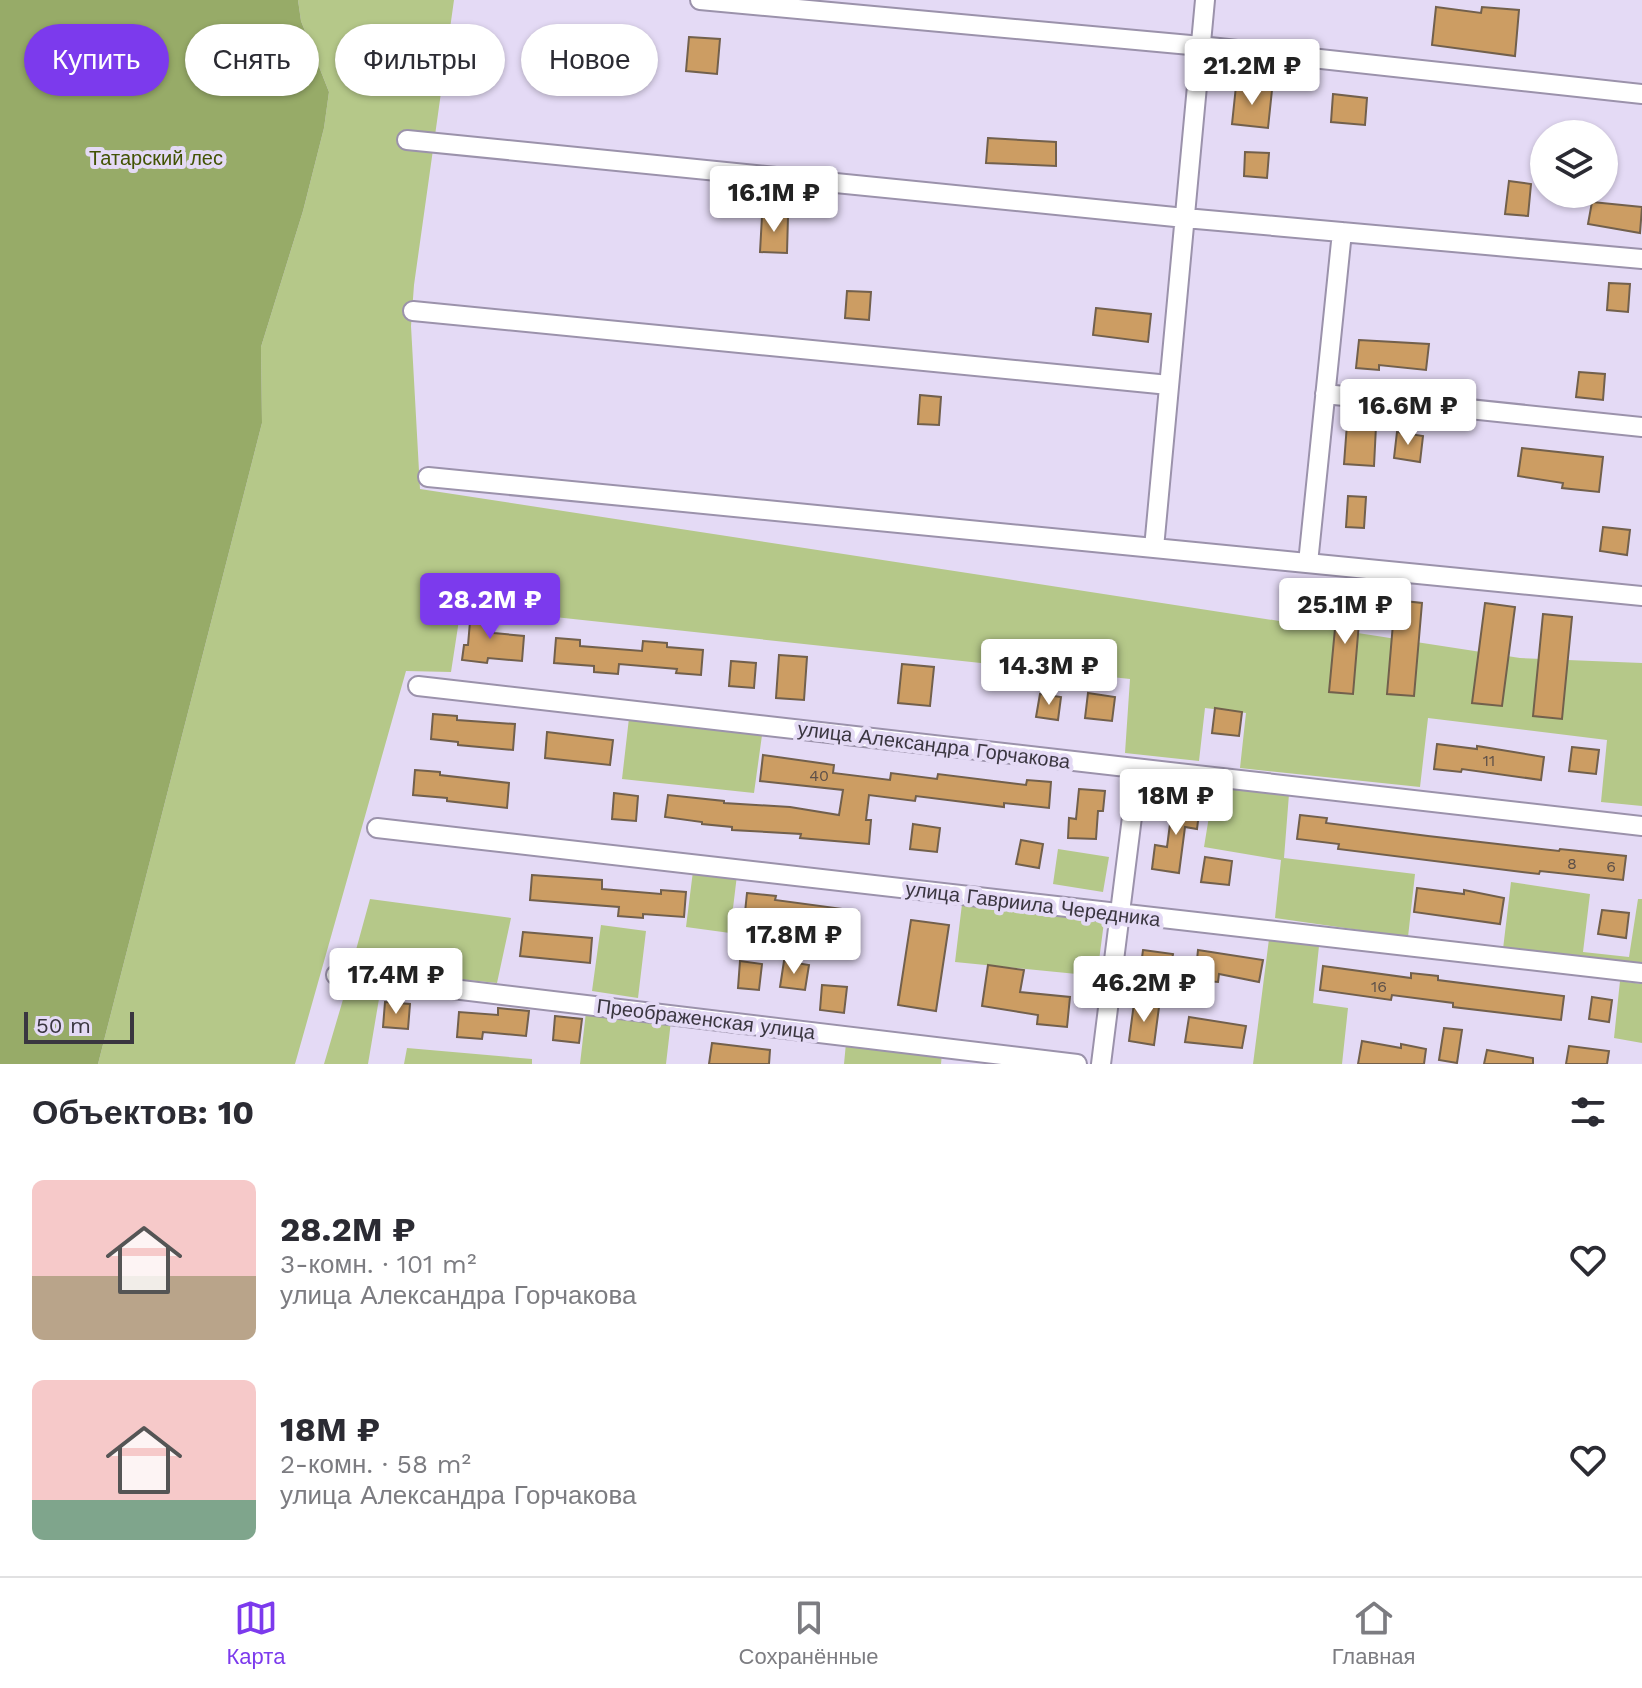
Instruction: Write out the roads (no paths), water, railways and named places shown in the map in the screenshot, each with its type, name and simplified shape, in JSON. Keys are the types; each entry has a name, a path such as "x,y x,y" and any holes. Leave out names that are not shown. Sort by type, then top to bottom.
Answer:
{"street":[{"path":"700,0 1201,46 1642,94"},
{"path":"1154,548 1205,0"},
{"path":"407,140 1185,218 1642,259"},
{"path":"1308,563 1342,232"},
{"path":"413,311 1169,385"},
{"path":"1325,394 1642,427"},
{"path":"428,477 1642,596"},
{"name":"улица Александра Горчакова","path":"418,686 1642,826"},
{"path":"1101,1064 1138,769"},
{"name":"улица Гавриила Чередника","path":"377,828 1642,973"},
{"name":"Преображенская улица","path":"336,975 1077,1064"}],"park label":[{"name":"Татарский лес","path":"156,158"}]}
